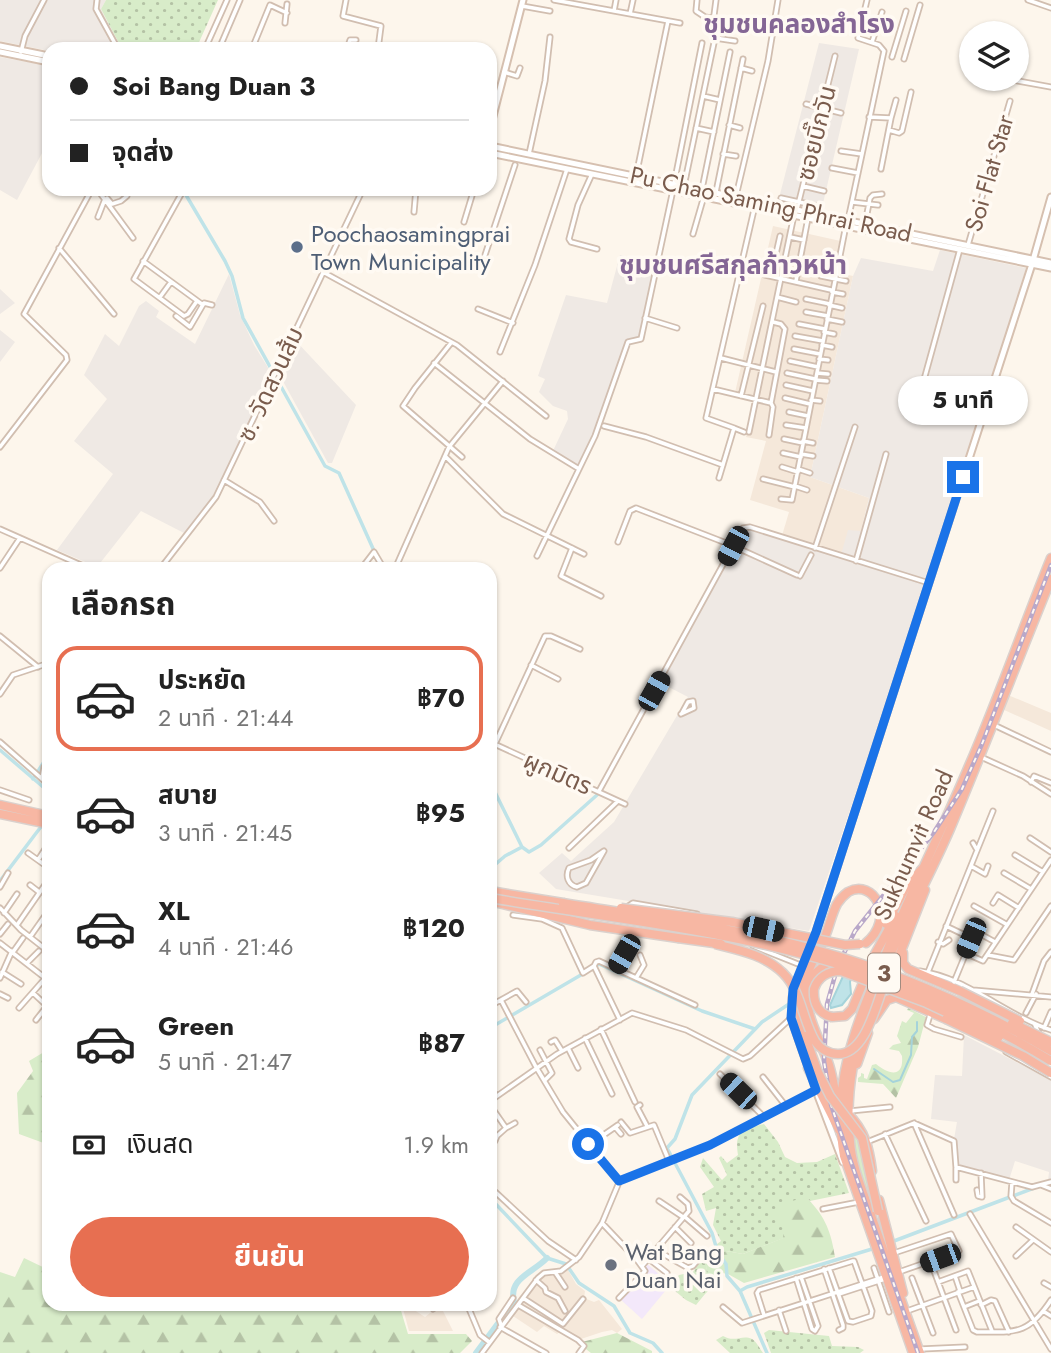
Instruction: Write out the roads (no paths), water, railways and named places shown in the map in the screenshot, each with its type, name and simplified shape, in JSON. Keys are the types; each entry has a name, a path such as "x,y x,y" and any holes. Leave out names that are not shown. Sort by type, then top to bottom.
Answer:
{"highway":[{"name":"Sukhumvit Road","path":"906,1325 905,1310 859,1180 843,1145 853,1062 863,1026 899,935 941,849 1051,558"},
{"name":"Sukhumvit Road","path":"921,1351 882,1279 851,1181 841,1130 843,1080 852,1039 897,925 981,757 1050,584"},
{"path":"0,805 42,814"},
{"path":"0,814 42,823"},
{"path":"905,1310 899,1272 874,1182 867,1142 848,1110 856,1066 941,849"},
{"path":"563,903 670,913 836,943 863,943 881,932 907,885 923,870"},
{"path":"923,870 878,948 852,1009 845,1016 832,1017 825,1016 816,1005 814,989 823,976 841,971 890,988 960,1018 1051,1063"},
{"path":"863,943 879,929 880,907 872,895 860,890 851,891 837,904 802,990 799,1010 818,1072 830,1096 862,1138 878,1211 905,1310"},
{"path":"497,892 740,932 816,950 929,989 985,1015 1051,1051"},
{"path":"715,944 754,955 770,963 783,974 799,996 816,1041 824,1050 835,1054 850,1051 863,1039 924,893"},
{"path":"497,901 717,936 812,956 927,996 983,1022 1051,1063"},
{"path":"497,902 590,925 750,949 774,960 797,984 808,1010 830,1069 841,1130"},
{"path":"904,943 903,960 908,969 964,990 1051,1041"},
{"path":"808,1010 808,987 817,972 832,961 854,958 952,994 1051,1041"},
{"path":"900,998 900,984 907,977 997,1017"},
{"path":"871,1024 887,1000 900,998 1023,1056 1051,1075"},
{"path":"808,1068 841,1130"},
{"path":"808,1068 835,1089"}],"main road":[{"path":"497,100 523,3"},
{"path":"0,46 42,60"},
{"path":"0,52 42,56"},
{"name":"Pu Chao Saming Phrai Road","path":"497,147 529,154 592,174 628,178 636,176 755,204 920,238 968,245 1051,268"},
{"name":"Pu Chao Saming Phrai Road","path":"497,155 516,162 568,166 678,187"},
{"name":"Pu Chao Saming Phrai Road","path":"703,193 716,192 755,204"},
{"path":"843,1145 816,1090 791,1018 793,989 814,937 1051,197"},
{"name":"Pu Chao Saming Phrai Road","path":"796,212 808,218 865,224 960,249 1051,263"}],"street":[{"path":"21,54 25,36 44,0"},
{"path":"209,42 227,0"},
{"path":"222,42 240,0"},
{"path":"346,0 343,16 381,26 379,42"},
{"path":"554,0 668,23 680,23"},
{"path":"614,11 616,0"},
{"path":"630,15 633,0"},
{"path":"697,0 696,11 714,18 774,28"},
{"path":"537,556 599,427 628,342 641,339 678,187 696,128 715,38 716,0"},
{"path":"736,197 778,0"},
{"path":"781,499 791,501 795,486 834,278 884,51 872,41 858,38 867,0"},
{"path":"1028,0 1051,8"},
{"path":"96,1 96,9 114,42"},
{"path":"254,42 271,2 286,13"},
{"path":"523,3 550,11"},
{"path":"285,23 287,4"},
{"path":"904,59 920,5"},
{"path":"872,41 882,12"},
{"path":"892,57 906,12"},
{"path":"636,176 668,23"},
{"path":"529,154 545,81 551,37"},
{"path":"715,38 735,41"},
{"path":"349,42 356,40"},
{"path":"678,187 702,43"},
{"path":"693,234 730,52"},
{"name":"ซอยบิ๊กวัน","path":"734,428 746,432 755,399 790,237 835,56"},
{"path":"716,192 743,59"},
{"path":"504,72 517,76 520,68"},
{"path":"741,68 752,71"},
{"path":"1029,83 1051,87"},
{"path":"888,130 899,133 902,131 911,92"},
{"path":"703,96 720,100"},
{"path":"881,169 896,100"},
{"name":"Soi Flat Star","path":"968,245 1010,102"},
{"path":"806,104 841,113"},
{"path":"869,117 891,118"},
{"path":"729,125 740,128"},
{"path":"696,128 714,132"},
{"path":"841,151 862,154"},
{"path":"723,154 736,156"},
{"path":"482,264 516,162"},
{"path":"500,352 535,265 568,166"},
{"path":"832,168 858,173"},
{"path":"592,174 578,205 569,239 571,242 597,249"},
{"path":"803,186 824,191"},
{"path":"865,224 871,196 882,194"},
{"path":"0,447 67,360 66,355 24,314 88,196"},
{"path":"103,196 133,238"},
{"path":"104,196 113,204 125,199 126,196"},
{"path":"180,196 134,279 186,316 197,301"},
{"name":"ซ. วัดสวนส้ม","path":"166,562 207,510 224,480 360,196"},
{"path":"414,212 415,196"},
{"path":"464,222 472,196"},
{"path":"780,198 817,206"},
{"path":"98,217 105,199"},
{"path":"852,202 868,206 878,205"},
{"path":"719,478 734,428 706,418 755,204"},
{"path":"796,282 808,218"},
{"path":"771,276 780,236"},
{"path":"790,237 804,240"},
{"path":"59,248 114,314"},
{"path":"917,405 960,249"},
{"path":"143,261 203,305"},
{"path":"323,272 457,345 546,416"},
{"path":"765,275 843,294"},
{"path":"821,276 846,281"},
{"path":"159,298 171,282"},
{"path":"777,297 796,302"},
{"path":"806,299 842,308"},
{"path":"176,316 190,327 206,302 212,305"},
{"path":"741,396 763,306"},
{"path":"478,309 513,323"},
{"path":"806,312 842,322"},
{"path":"645,318 677,328"},
{"path":"769,435 773,407 771,402 785,329 781,324 772,322"},
{"path":"799,324 834,334"},
{"path":"795,336 832,346"},
{"path":"451,343 403,406 462,457"},
{"path":"794,349 828,360"},
{"path":"721,358 777,372"},
{"path":"790,361 818,367"},
{"path":"435,363 530,439 579,469"},
{"path":"787,373 827,381"},
{"path":"817,373 828,374"},
{"path":"398,562 449,447 503,381"},
{"path":"786,385 813,391"},
{"path":"713,389 771,402"},
{"path":"785,398 820,401"},
{"path":"789,412 808,416"},
{"path":"786,425 812,429"},
{"path":"604,426 646,437 723,465"},
{"path":"815,549 855,427"},
{"path":"785,439 813,443"},
{"path":"783,453 813,456"},
{"path":"856,561 886,454"},
{"path":"445,456 503,514 584,554"},
{"path":"782,467 810,473"},
{"path":"763,479 807,490"},
{"path":"224,480 260,502 274,521"},
{"path":"618,542 630,511 636,508 799,575 811,555"},
{"path":"599,791 743,528 750,527 929,583"},
{"path":"0,529 74,562"},
{"path":"0,568 20,538"},
{"path":"572,548 561,576 601,596"},
{"path":"367,562 375,552 380,562"},
{"path":"497,733 546,635 580,649"},
{"path":"0,644 2,637 38,667"},
{"path":"531,665 558,679"},
{"path":"0,694 2,686 13,675 42,666"},
{"path":"994,725 1051,752"},
{"path":"0,742 42,779"},
{"name":"ผูกมิตร","path":"497,745 625,804"},
{"path":"981,757 1051,794"},
{"path":"1031,782 1034,776 1051,783"},
{"path":"0,790 29,800"},
{"path":"569,848 618,801"},
{"path":"928,972 993,811"},
{"path":"1030,838 1051,852"},
{"path":"973,843 977,850"},
{"path":"604,851 586,883 577,887 571,884 567,873 571,866 591,860 604,851"},
{"path":"28,853 42,863"},
{"path":"38,860 42,854"},
{"path":"1016,855 1043,872"},
{"path":"967,954 983,962 1051,860"},
{"path":"971,866 985,873 988,866"},
{"path":"0,887 8,873"},
{"path":"1004,873 1031,889"},
{"path":"30,885 40,892"},
{"path":"17,925 42,889"},
{"path":"4,913 17,894"},
{"path":"993,903 998,895 1019,908"},
{"path":"803,966 755,946 628,919 626,908 629,903 633,903 814,937"},
{"path":"974,906 1007,924"},
{"path":"988,955 1014,960 1051,906"},
{"path":"0,908 42,947"},
{"path":"513,915 542,919 559,926 583,973 599,961 695,1005"},
{"path":"30,937 42,920"},
{"path":"0,934 8,924"},
{"path":"946,926 971,938"},
{"path":"967,954 975,931 995,942"},
{"path":"954,982 967,954 979,937"},
{"path":"0,978 13,951 23,938"},
{"path":"938,942 943,944 949,940"},
{"path":"0,943 42,974"},
{"path":"27,963 39,951"},
{"path":"1026,1013 1044,961 1051,952"},
{"path":"616,969 624,954"},
{"path":"636,978 644,965 640,955"},
{"path":"594,967 620,1020"},
{"path":"908,969 928,972 954,982 964,990 1035,1025 1051,1030"},
{"path":"2,972 21,984"},
{"path":"19,1008 42,984"},
{"path":"964,990 1034,994 1051,998"},
{"path":"497,1002 517,991 526,1002"},
{"path":"33,993 42,1001"},
{"path":"0,994 8,999"},
{"path":"900,998 914,1008 1051,1075"},
{"path":"501,1000 563,1112 619,1181"},
{"path":"984,1040 1003,1007"},
{"path":"36,1020 42,1012"},
{"path":"1044,1028 1051,1012"},
{"path":"497,1095 562,1051 637,1013 686,1030 743,1059 748,1058 775,1028 791,1018"},
{"path":"930,1016 927,1025 934,1030 961,1037"},
{"path":"1006,1052 1023,1052 1035,1046 1040,1038 1035,1025"},
{"path":"601,1030 647,1126"},
{"path":"585,1038 612,1094"},
{"path":"551,1042 555,1040 562,1051"},
{"path":"568,1048 578,1068"},
{"path":"540,1050 552,1073 544,1080"},
{"path":"720,1074 763,1117"},
{"path":"762,1077 785,1105"},
{"path":"482,1353 487,1341 536,1280 544,1273 564,1269 576,1260 602,1223 619,1181 710,1145 816,1090"},
{"path":"848,1110 890,1107"},
{"path":"497,1114 506,1128"},
{"path":"497,1136 515,1123"},
{"path":"867,1142 914,1124 954,1141 956,1180"},
{"path":"914,1124 954,1215"},
{"path":"589,1145 618,1125"},
{"path":"618,1125 630,1133 647,1126 655,1126 672,1160"},
{"path":"618,1125 621,1134"},
{"path":"885,1134 926,1221"},
{"path":"956,1167 1032,1187 1046,1187 1051,1182"},
{"path":"977,1190 978,1196 982,1197 981,1173"},
{"path":"1012,1182 1011,1196 1014,1201 1051,1223"},
{"path":"497,1194 548,1241 576,1260"},
{"path":"642,1266 690,1211 680,1197"},
{"path":"659,1201 707,1236"},
{"path":"823,1209 859,1202"},
{"path":"970,1214 1051,1349"},
{"path":"602,1223 642,1266 644,1273 619,1298"},
{"path":"675,1227 691,1242"},
{"path":"1016,1227 1051,1252"},
{"path":"894,1254 951,1234 959,1251 899,1272"},
{"path":"1016,1256 1033,1240"},
{"path":"656,1250 688,1268 702,1255"},
{"path":"649,1259 667,1273"},
{"path":"764,1315 757,1292 798,1278 827,1269 854,1261 872,1314 853,1322 848,1321 827,1269"},
{"path":"874,1268 882,1279 889,1312"},
{"path":"934,1271 956,1330"},
{"path":"555,1272 565,1287"},
{"path":"938,1282 968,1272 992,1332"},
{"path":"955,1276 974,1331 1009,1332 1035,1322 1051,1300"},
{"path":"798,1278 818,1326 816,1331 813,1330 798,1278"},
{"path":"912,1278 933,1333"},
{"path":"723,1307 741,1323 882,1279"},
{"path":"536,1280 547,1293 560,1301 565,1311"},
{"path":"1044,1283 1051,1287"},
{"path":"905,1310 974,1287"},
{"path":"836,1293 844,1325 844,1328 839,1330"},
{"path":"500,1324 513,1298"},
{"path":"523,1298 563,1324 583,1299"},
{"path":"964,1307 995,1301 1009,1332"},
{"path":"518,1305 578,1340 584,1346 579,1353"},
{"path":"779,1310 786,1331"},
{"path":"470,1311 480,1335 487,1341"},
{"path":"1043,1311 1051,1316"},
{"path":"500,1324 546,1353"},
{"path":"921,1351 965,1347"}],"water":[{"path":"849,963 854,972 850,982 851,994 842,1005 831,1008 830,1005"}],"waterway":[{"path":"187,196 232,276 243,318 325,466 339,473 375,553"},
{"path":"0,750 42,786"},
{"path":"33,779 42,765"},
{"path":"497,796 522,847 529,852 541,845 597,795"},
{"path":"0,881 42,825"},
{"path":"497,863 522,847"},
{"path":"593,968 599,964 702,1011 755,1029"},
{"path":"497,1024 586,972"},
{"path":"767,1353 740,1291 727,1276 726,1264 718,1253 712,1233 667,1148 675,1139 692,1095 762,1022 789,1004"},
{"path":"874,1069 893,1082 900,1080 911,1055 912,1037 917,1031 917,1022"},
{"path":"1013,1196 1034,1188"},
{"path":"894,1241 1010,1197"},
{"path":"497,1205 547,1258 566,1264 579,1283 614,1306 630,1333 653,1343 662,1353"},
{"path":"740,1291 872,1249"},
{"path":"476,1353 514,1302 513,1294 518,1281 547,1258"}],"railway":[{"path":"918,1353 831,1105 824,1061 827,1004 838,965 855,931 934,832 962,789 1051,565"}],"place":[{"name":"Poochaosamingprai Town Municipality","path":"297,247"},
{"name":"Wat Bang Duan Nai","path":"611,1265"}],"district":[{"name":"ชุมชนคลองสำโรง","path":"799,24"},
{"name":"ชุมชนศรีสกุลก้าวหน้า","path":"733,265"}]}
